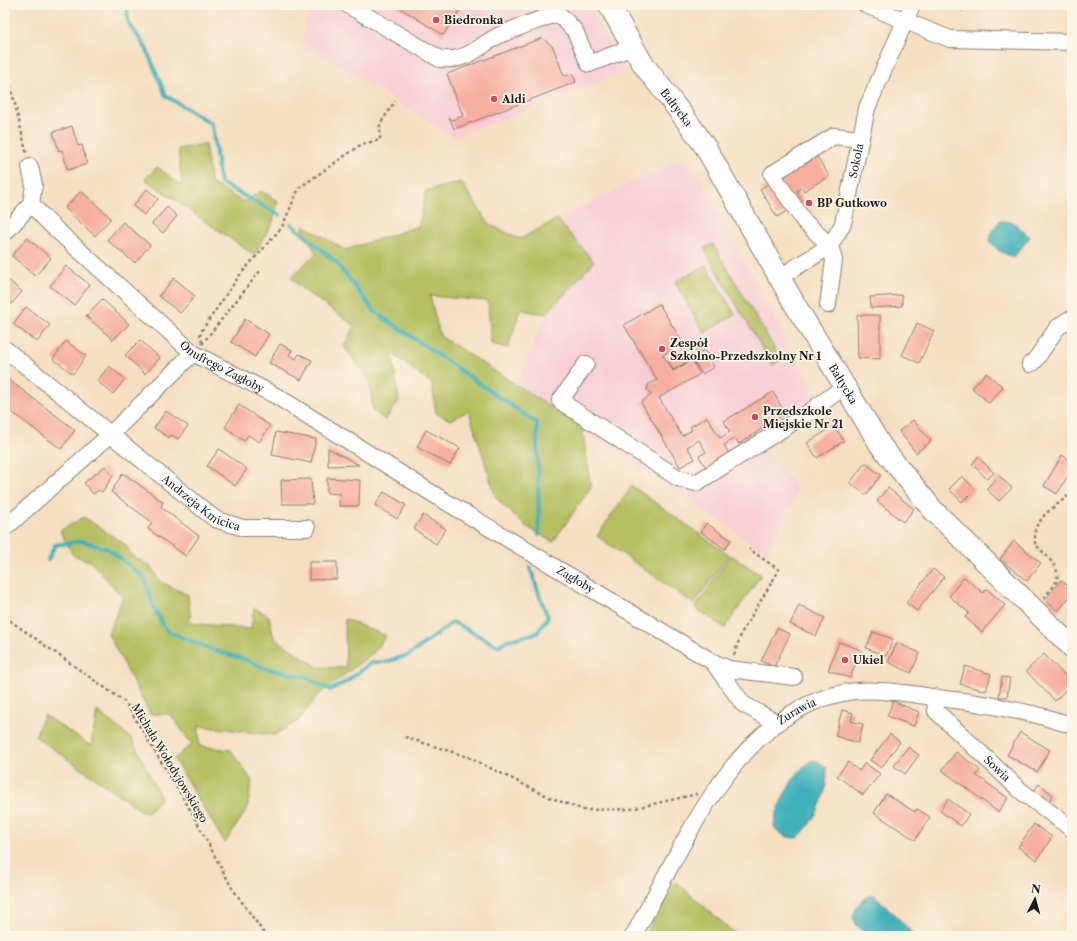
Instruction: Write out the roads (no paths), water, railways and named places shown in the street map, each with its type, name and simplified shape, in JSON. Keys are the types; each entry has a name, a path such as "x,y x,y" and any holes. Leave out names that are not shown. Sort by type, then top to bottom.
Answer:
{"main road":[{"name":"Bałtycka","path":"609,5 643,64 706,148 874,437 915,489 1033,611 1072,648"}],"street":[{"path":"348,5 440,59 456,59 468,55 503,33 558,13 566,19 575,31 589,64 633,47"},
{"path":"866,5 950,39 1072,42"},
{"name":"Sokola","path":"780,277 830,246 843,224 868,108 912,5"},
{"path":"828,305 834,260 830,246 804,221 772,174 834,136 861,139"},
{"path":"5,233 31,204 34,185 30,167"},
{"name":"Onufrego Zagłoby","path":"31,204 50,224 197,348 438,497"},
{"path":"1030,364 1034,362 1057,328 1068,320 1072,322"},
{"path":"5,528 110,435 197,348"},
{"name":"Andrzeja Kmicica","path":"5,349 215,519 243,528 307,528"},
{"path":"586,364 560,401 678,478 696,484 805,415 844,387"},
{"name":"Zagłoby","path":"438,497 714,662 729,669 794,677"},
{"name":"Zagłoby","path":"714,662 743,704 777,724"},
{"name":"Żurawia","path":"633,936 670,867 712,796 737,760 777,724 817,701 843,693 866,691 995,706 1072,724"},
{"name":"Sowia","path":"935,698 936,711 1021,792 1072,829"}],"water":[{"path":"1000,221 1013,222 1030,237 1013,258 998,250 990,242 991,232"},
{"path":"813,760 826,767 826,786 820,806 809,825 797,838 781,834 774,827 775,819 782,800 787,789 799,771"},
{"path":"875,895 916,936 869,936 857,926 853,917 858,905 866,897"}],"waterway":[{"path":"127,5 128,22 146,48 166,96 212,124 220,183 280,215"},
{"path":"291,224 336,262 374,311 537,423 539,535"},
{"path":"48,560 55,545 82,541 108,549 144,577 155,611 167,631 218,652 241,658 265,668 306,677 330,690 347,681 372,662 385,662 409,655 453,622 498,646 508,640 537,633 548,617 530,567"}],"place":[{"name":"Biedronka","path":"436,20"},
{"name":"Aldi","path":"494,99"},
{"name":"BP Gutkowo","path":"809,203"},
{"name":"Zespół Szkolno-Przedszkolny Nr 1","path":"662,349"},
{"name":"Przedszkole Miejskie Nr 21","path":"755,417"},
{"name":"Ukiel","path":"845,660"}]}
